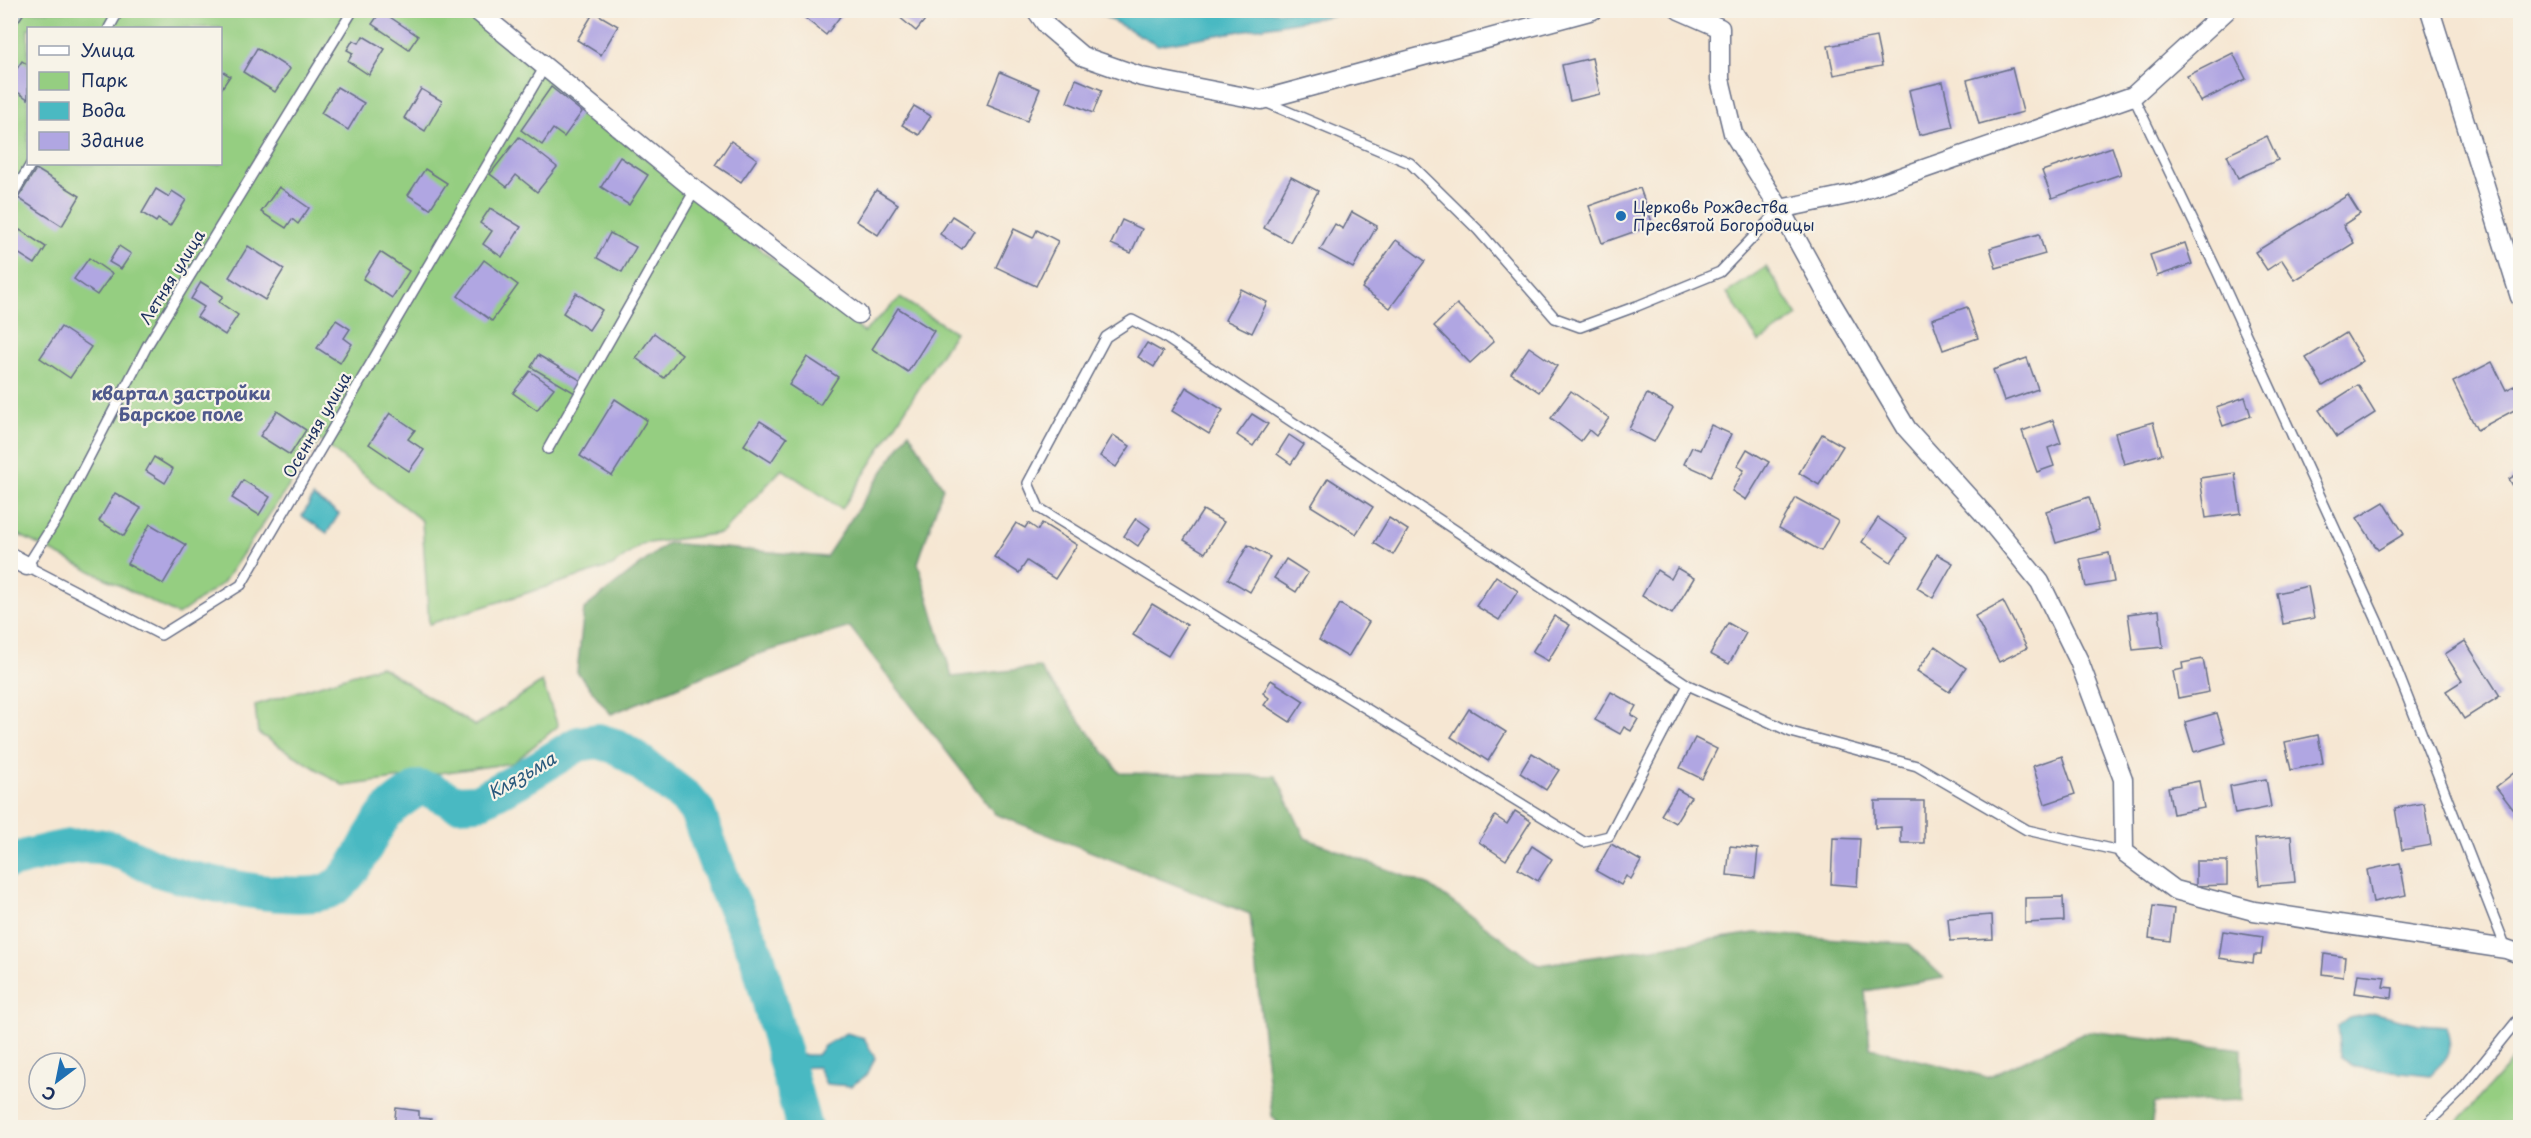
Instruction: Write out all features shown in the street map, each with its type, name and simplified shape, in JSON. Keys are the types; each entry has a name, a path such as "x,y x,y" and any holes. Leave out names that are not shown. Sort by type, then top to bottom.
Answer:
{"street":[{"path":"476,10 695,190 858,314"},
{"path":"1036,10 1048,27 1082,56 1142,77 1261,100 1593,10"},
{"path":"1679,10 1720,20 1720,78 1733,133 1780,209 1830,300 1907,429 1990,520 2040,582 2079,661 2123,778 2124,852 2175,890 2254,911 2513,952"},
{"path":"1780,209 1852,194 2133,96 2227,10"},
{"path":"2430,10 2520,297"}],"lane":[{"path":"110,27 119,10"},
{"name":"Летняя улица","path":"19,562 58,517 147,346 353,10"},
{"name":"Осенняя улица","path":"19,562 161,635 240,585 544,68"},
{"path":"2133,96 2217,271 2379,625 2513,952"},
{"path":"1261,100 1410,164 1478,230 1555,318 1580,327 1720,272 1780,209"},
{"path":"10,199 30,165"},
{"path":"548,449 695,190"},
{"path":"1688,685 1609,836 1584,842 1039,508 1028,483 1106,338 1132,320 1163,336 1688,685 1791,732 1917,765 2027,830 2124,852"},
{"path":"2423,1128 2457,1094 2520,1017"}],"green space":[{"path":"10,11 462,11 864,332 900,298 955,332 842,509 782,469 722,533 642,544 612,566 429,624 422,521 320,440 223,583 178,615 11,531"},
{"path":"1766,267 1798,316 1759,342 1727,293"},
{"path":"909,432 943,487 918,563 952,677 1039,667 1120,773 1276,776 1305,838 1430,886 1539,965 1755,933 1908,944 1944,978 1865,991 1870,1048 1987,1077 2089,1031 2242,1049 2242,1100 2155,1103 2151,1128 1281,1127 1272,1116 1250,914 995,814 850,627 755,655 611,714 577,672 584,609 668,543 826,557"},
{"path":"380,666 475,726 542,682 558,726 513,763 344,786 258,733 255,705"},
{"path":"2520,1052 2520,1127 2453,1127"}],"water":[{"path":"1094,11 1359,11 1158,45"},
{"path":"313,497 339,514 327,533 302,516"},
{"path":"2375,1013 2419,1024 2446,1026 2450,1049 2446,1058 2430,1075 2354,1067 2341,1056 2338,1026 2349,1018"},
{"path":"846,1033 864,1038 875,1058 867,1075 851,1086 826,1084 818,1067 788,1068 784,1055 817,1055 824,1046"}],"building":[{"path":"10,10 26,10 10,34"},
{"path":"795,10 845,10 826,35"},
{"path":"891,10 933,10 916,31"},
{"path":"381,11 418,36 409,49 372,24"},
{"path":"594,12 618,26 601,55 577,40"},
{"path":"363,36 385,49 369,75 348,61 353,53 347,50 353,40 359,43"},
{"path":"1876,37 1882,66 1834,75 1828,46"},
{"path":"257,48 290,69 275,92 243,72"},
{"path":"2233,53 2246,79 2200,102 2187,76"},
{"path":"1592,58 1600,94 1570,101 1562,65"},
{"path":"22,61 27,64 27,98 10,87 10,79"},
{"path":"2012,68 2023,112 1979,124 1967,80"},
{"path":"222,71 230,76 222,88"},
{"path":"1000,72 1040,89 1027,121 987,105"},
{"path":"1076,79 1102,90 1093,113 1067,102"},
{"path":"1943,82 1953,127 1919,135 1909,90"},
{"path":"337,87 364,103 348,130 321,113"},
{"path":"551,87 582,112 564,137 553,129 542,145 521,130"},
{"path":"421,89 442,101 425,131 404,118"},
{"path":"914,106 931,116 919,135 902,125"},
{"path":"2267,136 2278,160 2238,178 2227,155"},
{"path":"519,137 557,167 537,192 516,175 507,187 490,174"},
{"path":"731,141 757,159 741,182 715,165"},
{"path":"2112,147 2121,174 2052,198 2042,171"},
{"path":"620,157 648,175 629,205 601,187"},
{"path":"36,169 80,196 62,226 18,198"},
{"path":"425,169 447,183 430,209 408,195"},
{"path":"1291,177 1318,191 1290,242 1264,228"},
{"path":"279,187 309,208 298,224 292,219 286,228 261,212"},
{"name":"Церковь Рождества Пресвятой Богородицы","path":"1640,188 1653,225 1602,243 1589,206"},
{"path":"156,189 169,197 172,191 186,200 170,226 158,219 156,222 142,213"},
{"path":"876,190 898,204 878,235 856,221"},
{"path":"2348,195 2360,214 2343,225 2354,243 2295,280 2282,260 2267,270 2255,252"},
{"path":"490,208 521,227 502,257 483,244 492,231 480,223"},
{"path":"1352,212 1377,226 1353,268 1320,250 1335,224 1343,229"},
{"path":"952,216 974,230 962,249 940,234"},
{"path":"1122,220 1142,229 1131,253 1111,244"},
{"path":"1014,229 1033,238 1037,230 1058,241 1036,286 996,267"},
{"path":"20,230 46,247 35,264 10,248"},
{"path":"610,233 636,247 622,272 597,258"},
{"path":"2039,234 2045,254 1996,268 1990,248"},
{"path":"1396,240 1425,261 1390,308 1362,288"},
{"path":"2185,243 2192,264 2157,276 2150,255"},
{"path":"119,246 131,254 121,269 109,262"},
{"path":"248,246 284,269 265,300 229,277"},
{"path":"380,252 409,271 392,298 363,279"},
{"path":"89,258 112,274 97,295 74,279"},
{"path":"484,260 518,285 492,321 458,296"},
{"path":"201,282 223,296 219,302 238,315 225,335 197,317 204,307 191,299"},
{"path":"1241,289 1267,302 1252,333 1225,320"},
{"path":"576,293 602,310 589,330 563,313"},
{"path":"1457,304 1494,341 1470,363 1434,326"},
{"path":"1967,307 1978,338 1943,350 1932,319"},
{"path":"898,308 934,331 908,372 872,349"},
{"path":"336,320 350,329 344,338 352,344 340,363 317,348"},
{"path":"61,327 91,347 70,378 40,358"},
{"path":"654,333 682,354 664,378 636,358"},
{"path":"2346,333 2363,361 2323,386 2306,358"},
{"path":"1147,343 1163,352 1154,367 1138,357"},
{"path":"1529,347 1557,366 1539,392 1511,373"},
{"path":"538,355 582,381 575,393 531,367"},
{"path":"807,357 838,377 820,405 789,385"},
{"path":"2027,358 2038,389 2004,401 1993,370"},
{"path":"2492,362 2506,390 2520,383 2520,407 2477,430 2453,382"},
{"path":"530,371 554,388 537,410 513,393"},
{"path":"2358,385 2375,413 2337,437 2319,410"},
{"path":"1186,387 1223,410 1209,434 1172,411"},
{"path":"1571,391 1609,418 1596,436 1589,430 1581,441 1551,418"},
{"path":"1647,394 1673,408 1654,442 1629,429"},
{"path":"2245,397 2251,416 2223,426 2216,407"},
{"path":"615,399 647,420 612,476 580,456"},
{"path":"277,411 306,430 290,455 260,436"},
{"path":"390,413 415,430 408,439 424,450 409,471 369,444"},
{"path":"1252,414 1268,424 1253,446 1237,435"},
{"path":"2053,420 2061,443 2048,448 2054,466 2037,472 2022,431"},
{"path":"760,421 787,438 771,462 744,445"},
{"path":"2153,422 2162,454 2124,464 2115,433"},
{"path":"1711,425 1731,434 1711,476 1684,464 1692,447 1700,450"},
{"path":"1822,434 1843,446 1819,485 1799,473"},
{"path":"1113,435 1130,446 1116,467 1100,456"},
{"path":"1289,435 1304,445 1291,464 1277,454"},
{"path":"1747,449 1769,462 1746,500 1732,491 1744,470 1737,466"},
{"path":"154,457 173,469 165,483 146,471"},
{"path":"2520,472 2520,498 2509,479"},
{"path":"2235,473 2241,513 2206,518 2200,478"},
{"path":"1328,478 1373,507 1356,534 1311,506"},
{"path":"243,480 270,497 259,515 232,498"},
{"path":"115,493 141,508 124,536 99,521"},
{"path":"2089,497 2099,530 2056,543 2046,511"},
{"path":"1796,498 1838,521 1821,551 1779,528"},
{"path":"2384,502 2404,534 2378,550 2357,518"},
{"path":"1203,510 1224,522 1205,553 1184,540"},
{"path":"1136,518 1150,528 1138,546 1124,536"},
{"path":"1389,518 1408,530 1393,555 1374,543"},
{"path":"1878,518 1907,538 1891,562 1862,542"},
{"path":"1016,523 1025,528 1028,523 1038,530 1042,523 1077,545 1055,579 1027,561 1019,573 994,557"},
{"path":"150,524 186,545 163,584 127,564"},
{"path":"1248,545 1270,557 1250,592 1228,579"},
{"path":"2109,553 2114,582 2086,587 2080,559"},
{"path":"1937,554 1953,563 1933,598 1917,588"},
{"path":"1286,559 1308,573 1296,592 1274,578"},
{"path":"1677,568 1694,578 1672,614 1642,596 1657,570 1671,579"},
{"path":"1496,576 1518,591 1499,620 1476,606"},
{"path":"2308,586 2314,618 2283,624 2277,593"},
{"path":"2003,601 2027,648 1999,662 1975,616"},
{"path":"1152,604 1187,625 1168,656 1133,635"},
{"path":"1340,604 1369,622 1348,657 1319,640"},
{"path":"2159,610 2163,647 2133,650 2128,614"},
{"path":"1554,616 1570,625 1548,661 1532,652"},
{"path":"1728,623 1746,633 1729,664 1710,654"},
{"path":"2465,641 2500,696 2464,719 2446,691 2462,681 2445,654"},
{"path":"1935,646 1966,668 1949,692 1917,671"},
{"path":"2203,659 2209,692 2178,698 2173,671 2183,669 2182,663"},
{"path":"1271,680 1304,701 1290,722 1264,705 1269,698 1263,693"},
{"path":"1611,692 1636,706 1631,715 1638,719 1631,731 1624,727 1620,734 1595,720"},
{"path":"1469,709 1506,732 1488,761 1451,737"},
{"path":"2217,713 2226,743 2194,752 2185,722"},
{"path":"2318,735 2323,763 2291,770 2285,742"},
{"path":"1695,738 1717,749 1702,779 1680,768"},
{"path":"1532,753 1559,770 1546,790 1520,773"},
{"path":"2062,756 2075,794 2045,804 2033,766"},
{"path":"2520,768 2520,818 2496,787"},
{"path":"2266,779 2271,807 2235,814 2230,786"},
{"path":"2199,781 2204,808 2173,814 2168,787"},
{"path":"1677,789 1691,797 1675,823 1661,815"},
{"path":"1875,801 1924,801 1924,843 1901,843 1901,827 1875,828"},
{"path":"2424,803 2431,845 2402,850 2395,808"},
{"path":"1515,811 1531,821 1506,860 1479,842 1495,816 1507,824"},
{"path":"2291,836 2295,882 2259,885 2255,839"},
{"path":"1833,838 1860,839 1857,886 1831,884"},
{"path":"1611,844 1641,861 1631,879 1626,876 1621,885 1596,871"},
{"path":"1532,846 1552,859 1538,881 1518,869"},
{"path":"1730,846 1758,849 1755,878 1727,875"},
{"path":"2196,861 2227,861 2227,885 2196,886"},
{"path":"2400,863 2406,895 2373,902 2367,870"},
{"path":"2063,897 2064,921 2025,923 2025,898"},
{"path":"2153,906 2174,909 2170,941 2149,938"},
{"path":"1992,915 1993,939 1950,941 1948,918"},
{"path":"2223,931 2263,937 2261,955 2254,955 2253,963 2219,958"},
{"path":"2324,954 2345,957 2343,977 2322,974"},
{"path":"2358,974 2385,977 2383,987 2393,988 2392,998 2355,993"},
{"path":"396,1108 419,1111 419,1118 431,1119 430,1128 394,1128"},
{"path":"173,1124 210,1125 210,1128 173,1128"}],"waterway":[{"name":"Клязьма","path":"10,861 60,849 97,846 122,852 160,870 222,886 275,894 320,893 334,888 342,881 387,813 419,788 433,791 456,803 477,802 519,780 578,744 598,741 618,747 686,798 697,811 724,884 757,955 804,1128"}],"place":[{"name":"Церковь Рождества Пресвятой Богородицы","path":"1621,216"}],"district":[{"name":"квартал застройки Барское поле","path":"181,404"}]}
